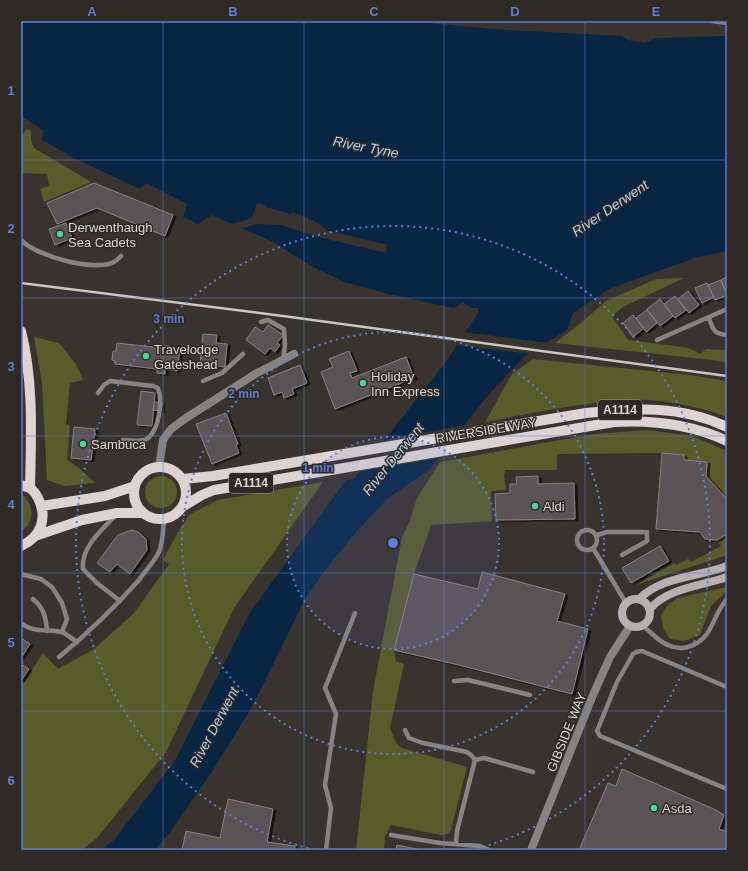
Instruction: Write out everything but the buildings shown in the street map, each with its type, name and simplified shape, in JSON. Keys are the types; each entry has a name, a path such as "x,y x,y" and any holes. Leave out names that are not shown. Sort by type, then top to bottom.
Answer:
{"main road":[{"path":"21,331 28,367 31,401 25,486 35,493 42,506 43,518 36,536 27,544 21,546"},
{"name":"RIVERSIDE WAY","path":"183,479 213,476 586,413 657,409 692,415 727,427"},
{"name":"RIVERSIDE WAY","path":"182,507 202,495 214,490 614,422 644,421 687,427 718,436 727,441"},
{"path":"142,513 134,495 135,486 139,477 146,470 159,467 173,470 183,479 186,488 186,498 182,507"},
{"path":"42,506 105,496 135,486"},
{"name":"A1114","path":"164,519 175,514 182,507"},
{"path":"36,536 82,520 117,513 142,513 151,517 164,519"}],"street":[{"path":"159,467 160,453 164,440 171,429 257,373 294,354"},
{"path":"639,599 650,591 675,579 727,566"},
{"path":"650,609 646,602 639,599 632,599 626,603 622,611 623,620 630,626 636,628 643,626 649,620 650,609 655,602 672,593 727,577"},
{"name":"GIBSIDE WAY","path":"531,850 593,695 610,657 630,626"}],"lane":[{"path":"712,21 727,22"},
{"path":"21,240 36,251 76,263 101,265 115,262 121,256"},
{"path":"657,340 727,309"},
{"path":"709,318 713,330 719,334 727,336"},
{"path":"261,322 268,320 284,329 285,345 283,360"},
{"path":"203,381 222,373 243,354"},
{"path":"98,393 104,385 110,381 153,386 158,388 161,396 157,427 152,434 144,440 123,440"},
{"path":"117,513 98,533 85,551 82,560 83,569 97,583 120,601"},
{"path":"59,657 120,601 148,569 158,552 163,532 164,519"},
{"path":"586,529 593,531 597,535 597,541 593,548 588,550 581,548 577,542 578,536 582,531 586,529"},
{"path":"597,535 607,532 647,532 647,541 622,555"},
{"path":"593,548 626,603"},
{"path":"21,574 41,578 52,587 62,603 67,619 62,632"},
{"path":"33,599 40,605 44,613 47,632"},
{"path":"643,626 666,645 676,648 685,648 700,642 709,630 719,608 727,599"},
{"path":"326,850 331,808 325,785 336,714 325,688 355,613"},
{"path":"21,623 25,626 47,632 62,632 77,642"},
{"path":"727,687 642,651 636,652 631,657 617,682 597,731 600,736 727,789"},
{"path":"454,681 468,680 530,695"},
{"path":"405,730 409,738 423,743 467,752 475,760"},
{"path":"475,760 484,758 533,772"},
{"path":"456,844 457,831 475,760"},
{"path":"391,835 440,843 480,846 489,850"}],"green space":[{"path":"26,129 31,131 31,140 34,148 91,182 44,202 40,189 49,186 47,174 21,173 21,139"},
{"path":"684,278 623,307 612,316 628,340 689,348 700,354 706,349 727,350 727,363 712,360 555,343 606,301 656,279"},
{"path":"34,337 59,343 76,364 83,380 70,383 66,424 70,425 67,460 79,468 95,483 65,486 47,480 42,383"},
{"path":"533,359 690,375 727,381 727,417 704,409 678,404 652,400 628,400 574,406 485,422 512,374"},
{"path":"648,430 692,436 727,451 727,499 706,476 707,462 684,460 684,455 662,453 557,454 557,470 505,470 504,475 506,490 491,491 492,521 431,525 414,574 394,650 396,661 404,664 390,728 396,743 402,748 467,767 451,830 448,834 441,835 391,825 385,837 384,850 356,850 373,691 402,537 410,521 417,498 440,462 593,434"},
{"path":"158,476 164,476 174,483 177,492 176,498 170,505 164,508 158,508 148,501 145,495 145,489 152,479"},
{"path":"323,482 234,608 166,752 98,837 82,850 21,850 21,687 43,653 58,669 94,649 134,613 169,564 163,560 178,532 190,514 218,500"},
{"path":"21,494 29,502 32,512 29,523 21,531"},
{"path":"727,534 727,555 636,585 674,563 676,565 688,559 691,562 721,546 717,540"},
{"path":"727,587 727,591 711,606 700,635 684,641 670,639 663,628 661,615 667,606 677,598"}],"water":[{"path":"21,21 409,21 491,29 621,36 628,40 644,43 657,38 727,36 727,251 694,258 609,289 573,313 567,330 525,356 488,395 429,470 388,498 357,531 329,565 305,599 247,715 211,773 170,832 155,850 101,850 114,840 175,761 249,614 346,480 354,479 445,363 479,312 478,308 471,308 463,302 454,308 393,295 344,282 311,266 273,242 212,215 198,224 183,217 187,204 146,183 140,189 74,158 42,140 43,130 21,116"}],"pier":[{"path":"257,203 291,214 292,212 301,215 318,223 326,230 388,245 386,253 319,237 280,225 257,224 238,229 229,225 252,218"},
{"path":"463,332 550,343 531,354 455,345"},
{"path":"467,425 440,458 357,472 382,440"}],"railway":[{"path":"21,283 283,316 727,376"}],"place":[{"name":"Derwenthaugh Sea Cadets","path":"60,234"},
{"name":"Travelodge Gateshead","path":"146,356"},
{"name":"Holiday Inn Express","path":"363,383"},
{"name":"Sambuca","path":"83,444"},
{"name":"Aldi","path":"535,506"},
{"name":"Asda","path":"654,808"}],"water label":[{"name":"River Tyne","path":"366,147"},
{"name":"River Derwent","path":"610,208"},
{"name":"River Derwent","path":"393,459"},
{"name":"River Derwent","path":"214,727"}]}
